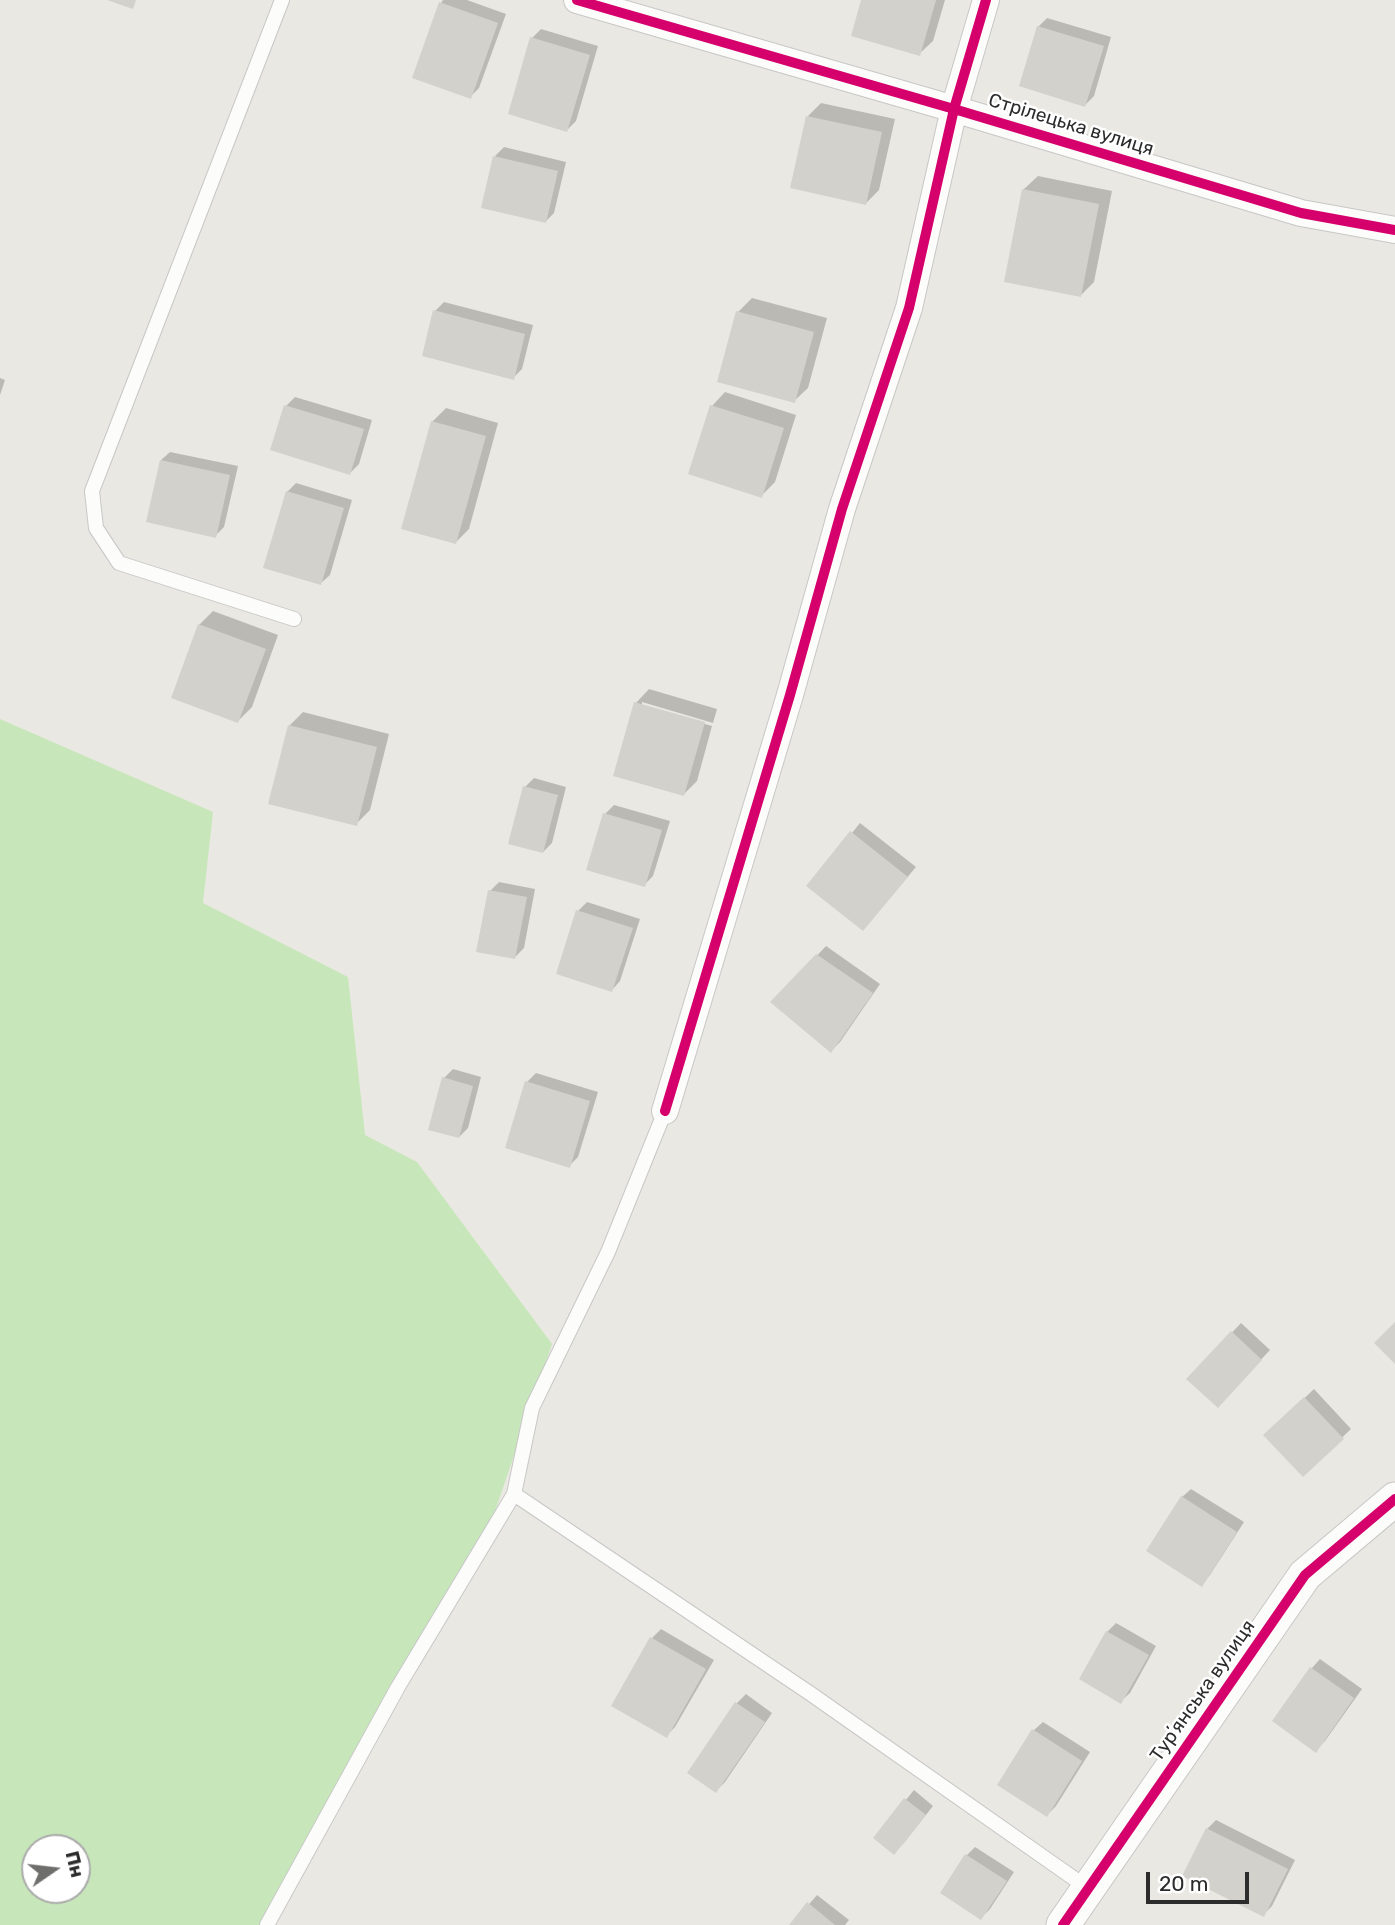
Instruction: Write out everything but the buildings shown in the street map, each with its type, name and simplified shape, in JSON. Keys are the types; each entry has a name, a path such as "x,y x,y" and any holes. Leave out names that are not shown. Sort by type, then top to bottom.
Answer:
{"street":[{"name":"Стрілецька вулиця","path":"577,0 954,108 1301,213 1395,230"},
{"path":"665,1111 790,695 842,509 909,308 954,108 986,0"},
{"name":"Турʼянська вулиця","path":"1063,1925 1305,1575 1395,1499"}],"lane":[{"path":"282,0 92,491 96,528 119,563 294,619"},
{"path":"267,1925 398,1687 514,1494 533,1408 608,1252 665,1111"},
{"path":"514,1494 811,1694 1089,1889"}],"green space":[{"path":"0,719 213,812 203,903 348,977 365,1135 417,1162 552,1344 488,1532 265,1925 0,1925"}],"cycle path":[{"path":"577,0 1301,213 1395,230"},
{"path":"665,1111 790,695 842,509 909,308 954,109 986,0"},
{"path":"1063,1925 1305,1575 1395,1499"}]}
